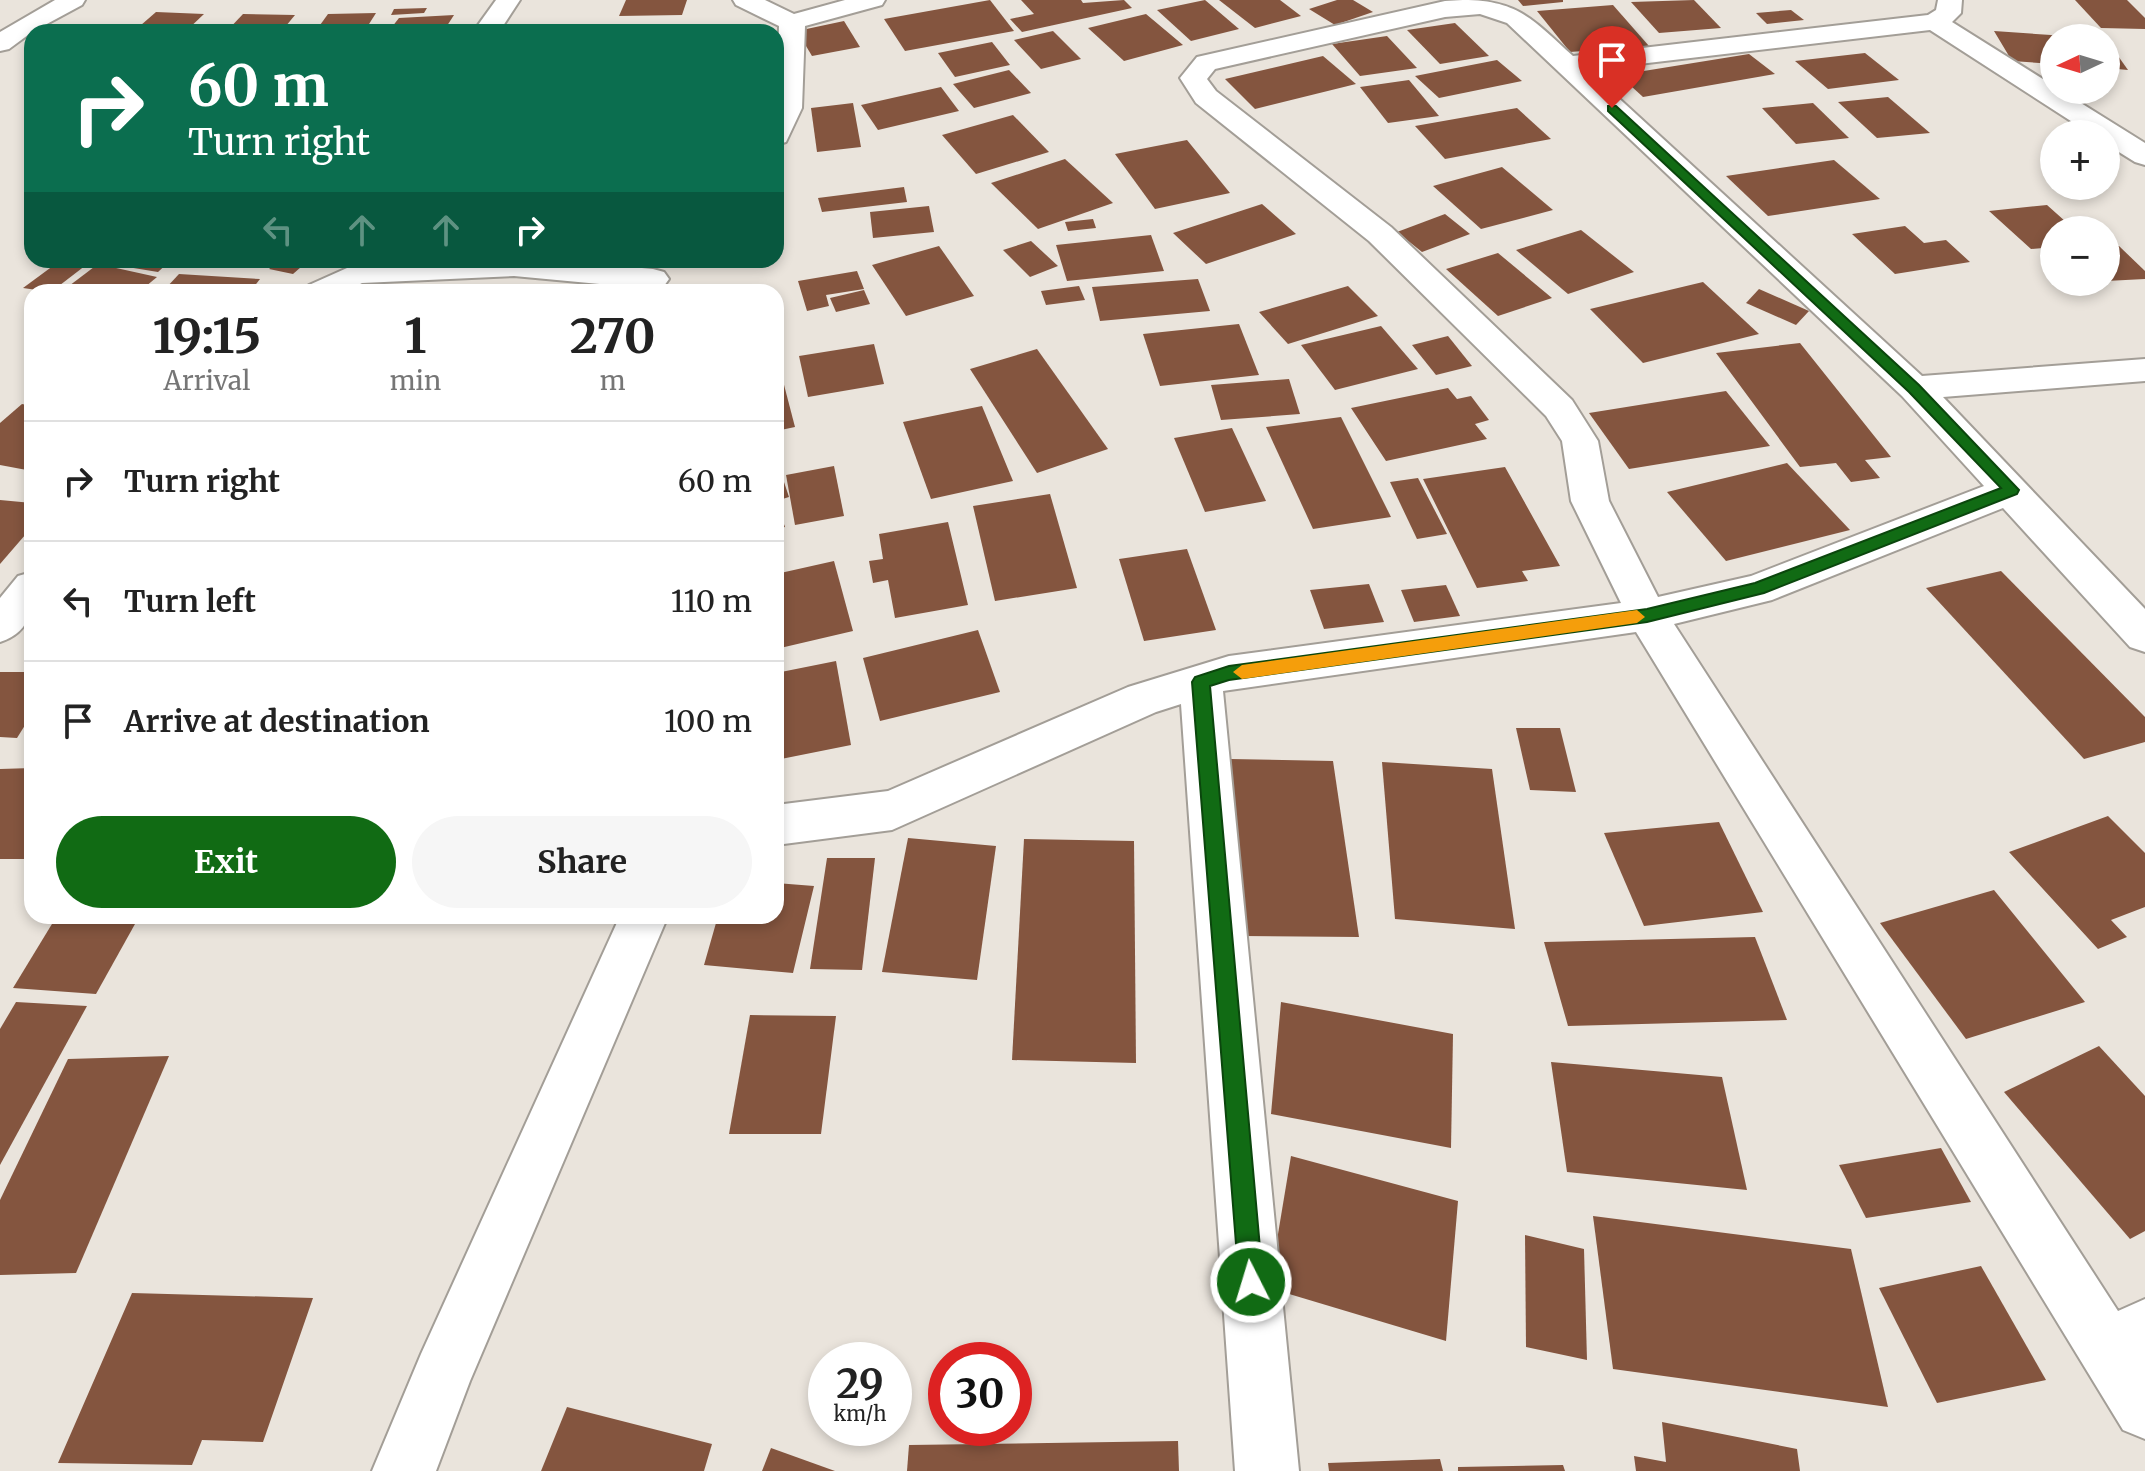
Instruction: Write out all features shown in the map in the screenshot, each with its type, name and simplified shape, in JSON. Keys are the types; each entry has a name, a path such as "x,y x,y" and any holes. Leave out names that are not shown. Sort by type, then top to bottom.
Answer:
{"street":[{"path":"32,24 73,0"},
{"path":"492,24 508,0"},
{"path":"745,0 792,22 873,0"},
{"path":"2145,636 1914,388 1516,18 1482,3 1445,9 1206,63 1193,78 1206,97 1380,234 1559,408 1580,441 1590,501 1647,615 2126,1339 2145,1408"},
{"path":"1565,65 1943,11 2145,156"},
{"path":"784,117 788,108 792,22"},
{"path":"0,43 24,29"},
{"path":"333,284 358,268"},
{"path":"528,268 636,284"},
{"path":"652,284 672,268"},
{"path":"1914,388 2145,370"},
{"path":"784,824 892,810 1143,699 1229,673 1647,615 1758,589 2011,490"},
{"path":"0,626 24,597"},
{"path":"1201,682 1267,1471"},
{"path":"404,1471 448,1361 640,924"}],"building":[{"path":"626,0 687,0 682,15 619,16"},
{"path":"990,0 1014,31 905,51 884,19"},
{"path":"1021,0 1081,0 1083,3 1124,0 1132,8 1022,32 1010,19 1034,14"},
{"path":"1205,0 1239,29 1191,41 1157,10"},
{"path":"1219,0 1280,0 1301,16 1255,28"},
{"path":"1337,0 1353,0 1373,12 1335,25 1309,9"},
{"path":"1518,0 1563,0 1563,2 1523,6"},
{"path":"1694,0 1721,28 1659,33 1631,2"},
{"path":"2075,0 2127,0 2145,18 2145,29 2097,24"},
{"path":"1613,5 1649,46 1570,52 1537,11"},
{"path":"427,8 424,13 391,15 394,9"},
{"path":"1791,10 1804,20 1767,24 1756,13"},
{"path":"156,12 204,14 193,24 142,24"},
{"path":"376,13 369,24 321,24 328,14"},
{"path":"243,14 295,15 288,24 234,24"},
{"path":"1146,14 1183,45 1124,61 1088,28"},
{"path":"454,15 448,24 394,24 399,18"},
{"path":"844,21 860,47 812,56 797,31"},
{"path":"1455,23 1489,56 1440,64 1407,30"},
{"path":"1053,31 1081,59 1041,69 1014,40"},
{"path":"1994,31 2040,34 2040,63 2012,61"},
{"path":"1387,36 1417,68 1360,76 1332,44"},
{"path":"992,42 1010,65 955,77 938,53"},
{"path":"1865,53 1899,80 1828,89 1795,61"},
{"path":"1749,54 1775,74 1643,97 1619,75"},
{"path":"1323,56 1356,84 1255,109 1225,79"},
{"path":"2120,59 2128,70 2120,69"},
{"path":"1497,60 1522,81 1439,98 1415,76"},
{"path":"1009,70 1031,93 974,108 953,84"},
{"path":"1409,80 1439,116 1388,123 1360,87"},
{"path":"941,87 959,111 878,130 861,105"},
{"path":"1888,97 1930,133 1877,138 1838,102"},
{"path":"853,103 861,147 817,152 811,108"},
{"path":"1813,103 1849,138 1796,144 1762,108"},
{"path":"1517,108 1551,139 1445,159 1415,126"},
{"path":"1013,115 1049,152 976,174 942,135"},
{"path":"1187,140 1230,193 1155,209 1115,154"},
{"path":"1065,159 1113,203 1038,229 991,183"},
{"path":"1834,160 1880,199 1768,216 1726,176"},
{"path":"1502,167 1553,210 1481,229 1433,186"},
{"path":"904,187 907,202 822,212 818,198"},
{"path":"1262,204 1296,234 1206,264 1173,233"},
{"path":"2047,205 2059,216 2040,216 2040,248 2031,249 1989,211"},
{"path":"929,206 934,232 873,238 870,212"},
{"path":"1445,214 1470,234 1422,252 1397,232"},
{"path":"1093,219 1096,228 1068,231 1065,222"},
{"path":"1905,226 1924,243 1946,240 1970,262 1895,274 1852,234"},
{"path":"1581,230 1634,272 1568,294 1516,250"},
{"path":"1151,235 1164,271 1067,281 1056,245"},
{"path":"1031,241 1058,266 1030,277 1003,250"},
{"path":"939,246 974,296 906,316 872,265"},
{"path":"2120,247 2145,271 2145,279 2120,280"},
{"path":"1498,253 1552,298 1498,316 1446,269"},
{"path":"50,268 82,268 61,284 28,284"},
{"path":"93,268 116,268 157,277 149,284 72,284"},
{"path":"134,268 162,268 158,272"},
{"path":"270,268 300,268 293,274"},
{"path":"857,271 864,289 826,295 829,306 807,311 798,281"},
{"path":"179,274 260,279 256,284 170,284"},
{"path":"1198,279 1210,311 1100,321 1092,287"},
{"path":"1703,282 1759,334 1643,363 1590,309"},
{"path":"1079,286 1085,300 1046,305 1041,291"},
{"path":"1348,286 1378,316 1288,344 1259,312"},
{"path":"1759,289 1809,311 1796,325 1746,303"},
{"path":"864,290 870,304 836,312 830,298"},
{"path":"1239,324 1259,375 1160,386 1143,334"},
{"path":"1381,326 1418,369 1335,390 1301,345"},
{"path":"1448,336 1472,366 1436,375 1412,345"},
{"path":"1800,343 1891,457 1865,460 1880,478 1851,482 1836,463 1800,467 1716,353"},
{"path":"874,344 884,384 808,397 799,356"},
{"path":"1037,349 1108,449 1037,473 970,369"},
{"path":"1289,379 1300,414 1221,420 1211,385"},
{"path":"784,385 795,427 784,429"},
{"path":"1448,388 1457,399 1471,396 1489,420 1475,424 1487,439 1386,461 1351,408"},
{"path":"1726,391 1770,446 1629,469 1589,413"},
{"path":"24,404 24,470 0,465 0,423"},
{"path":"982,406 1013,481 931,499 903,422"},
{"path":"1341,417 1391,517 1313,529 1266,427"},
{"path":"1232,428 1266,501 1205,512 1174,438"},
{"path":"1787,463 1850,530 1726,561 1667,492"},
{"path":"834,466 844,516 795,525 786,475"},
{"path":"1505,467 1560,566 1522,571 1528,581 1477,588 1423,479"},
{"path":"1418,478 1447,534 1417,539 1390,482"},
{"path":"784,482 789,497 784,499"},
{"path":"1050,494 1077,588 995,601 973,506"},
{"path":"0,500 24,502 24,536 0,564"},
{"path":"948,522 968,605 895,618 888,580 873,583 869,561 883,559 879,534"},
{"path":"1187,549 1216,630 1144,641 1119,559"},
{"path":"834,561 853,631 784,647 784,572"},
{"path":"2001,571 2145,717 2145,742 2084,759 1926,588"},
{"path":"1369,584 1384,622 1324,629 1310,590"},
{"path":"1446,585 1460,616 1414,622 1401,590"},
{"path":"978,630 1000,692 880,721 863,658"},
{"path":"836,661 851,745 784,758 784,671"},
{"path":"0,672 24,672 24,727 17,738 0,737"},
{"path":"1516,728 1560,728 1576,792 1530,790"},
{"path":"1230,759 1333,761 1359,937 1243,936"},
{"path":"1382,762 1492,769 1515,929 1395,919"},
{"path":"24,768 24,859 0,859 0,769"},
{"path":"2108,816 2145,853 2145,907 2111,920 2127,937 2098,949 2009,852"},
{"path":"1719,822 1763,912 1644,926 1604,833"},
{"path":"908,838 996,846 977,980 882,972"},
{"path":"1024,839 1134,841 1136,1063 1012,1060"},
{"path":"827,858 875,858 862,970 810,969"},
{"path":"784,884 814,886 793,973 704,965 716,924 784,924"},
{"path":"1994,890 2085,1002 1966,1039 1880,923"},
{"path":"52,924 135,924 96,994 13,988"},
{"path":"1755,937 1787,1020 1568,1026 1544,942"},
{"path":"16,1002 87,1006 0,1165 0,1029"},
{"path":"1281,1002 1453,1034 1451,1148 1271,1114"},
{"path":"750,1015 836,1016 821,1134 729,1134"},
{"path":"2099,1046 2145,1096 2145,1231 2130,1239 2004,1092"},
{"path":"169,1056 76,1273 0,1275 0,1200 68,1059"},
{"path":"1551,1062 1722,1077 1747,1190 1567,1172"},
{"path":"1941,1148 1971,1202 1866,1218 1839,1165"},
{"path":"1291,1156 1458,1201 1446,1341 1269,1288"},
{"path":"1593,1216 1851,1249 1888,1407 1613,1369"},
{"path":"1525,1235 1584,1249 1587,1360 1526,1347"},
{"path":"1981,1266 2046,1380 1937,1403 1879,1288"},
{"path":"132,1293 313,1298 263,1442 202,1440 192,1465 58,1463"},
{"path":"567,1407 712,1444 704,1471 541,1471"},
{"path":"1662,1422 1797,1449 1800,1471 1636,1471 1634,1456 1666,1462"},
{"path":"1178,1441 1179,1471 907,1471 909,1446 912,1445 1032,1446 1032,1443"},
{"path":"771,1448 835,1471 762,1471"},
{"path":"1440,1459 1443,1471 1329,1471 1328,1463"},
{"path":"1563,1465 1565,1471 1458,1471 1458,1467"}],"slow traffic":[{"path":"1242,672 1637,617"}],"route":[{"path":"1251,1282 1201,682 1229,673 1647,615 1758,589 2011,490 1914,388 1612,108"}]}
